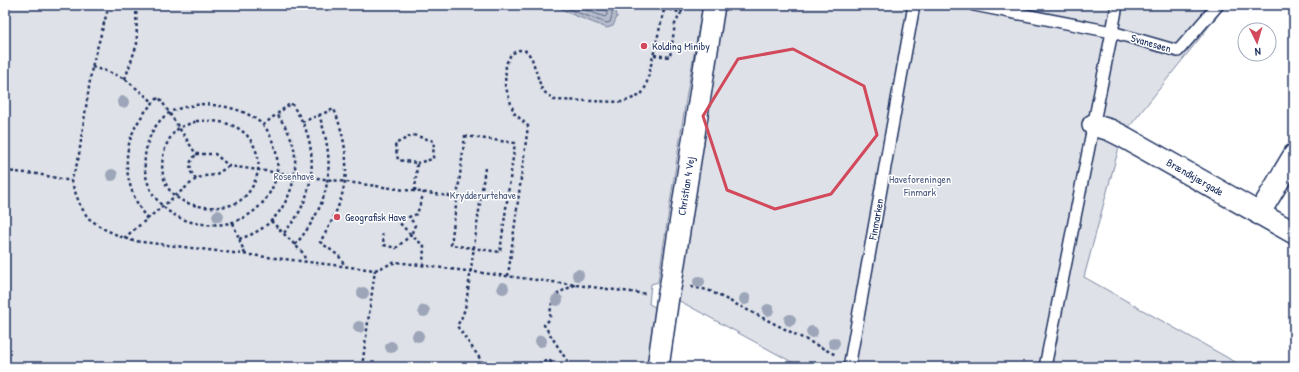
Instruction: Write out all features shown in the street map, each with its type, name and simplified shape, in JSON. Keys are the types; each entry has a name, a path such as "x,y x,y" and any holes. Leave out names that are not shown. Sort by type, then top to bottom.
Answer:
{"street":[{"name":"Christian 4 Vej","path":"658,367 714,5"},
{"name":"Brændkjærgade","path":"1093,126 1110,130 1122,136 1294,233"},
{"path":"1259,214 1294,155"}],"lane":[{"name":"Finmarken","path":"850,362 914,5"},
{"path":"974,5 1112,32"},
{"path":"1045,367 1117,5"},
{"name":"Svanesøen","path":"1112,32 1178,51 1218,5"}],"path":[{"path":"109,5 92,67 78,161 71,181 80,205 88,218 102,228 134,241 375,270 396,262 577,284 669,290 708,290 850,362"},
{"path":"125,79 137,44 136,5"},
{"path":"654,5 664,10 669,9 681,13"},
{"path":"654,55 670,57 675,24 684,5"},
{"path":"508,276 528,126 514,113 505,85 506,64 511,54 519,50 527,51 532,59 542,90 554,100 623,102 641,95 644,91 664,10"},
{"path":"92,67 125,79 153,102"},
{"path":"147,219 138,206 131,191 127,175 127,159 129,143 134,128 142,114 159,97 196,154"},
{"path":"263,125 291,103 302,122 310,146 312,158 311,178 306,198 297,217 284,233"},
{"path":"195,105 218,105 234,108 249,115 263,125 270,135 275,148 278,160 277,173 272,190 262,204 249,216 233,223 214,225 196,223 178,217 162,207 153,195 147,181 144,166 145,151 150,137 158,123 169,113 184,107 195,105"},
{"path":"302,122 334,109 340,126 345,145 345,182 340,204 332,223 320,242 339,256 346,266"},
{"path":"239,239 256,232 271,221 282,208 290,192 295,175 295,159 292,142 286,127 277,114"},
{"path":"295,245 307,231 317,215 324,198 328,180 328,147 319,115"},
{"path":"213,121 230,124 246,133 254,144 258,157 258,170 254,184 246,195 235,204 220,207 204,207 189,203 175,196 168,186 163,174 162,161 168,142 180,128 196,122 213,121"},
{"path":"413,135 434,141 433,159 417,163 398,160 395,144 413,135"},
{"path":"465,136 515,144 500,252 451,245 457,197 465,136"},
{"path":"196,154 214,154 229,166 457,197"},
{"path":"196,154 190,162 191,172 196,179"},
{"path":"415,191 417,163"},
{"path":"124,238 196,179 204,176 215,175 229,166"},
{"path":"485,168 466,304 463,315 457,326 486,367"},
{"path":"5,170 37,174 71,181"},
{"path":"382,233 384,245 396,248 411,235 415,225 409,217 417,214 424,192"},
{"path":"396,219 424,246 424,265"},
{"path":"271,221 303,254 306,262"},
{"path":"233,223 245,254"},
{"path":"362,367 375,270"},
{"path":"571,367 544,325 550,319 551,305 557,293 577,284"},
{"path":"533,367 543,361 550,361 556,367"}],"highlighted area":[{"path":"793,49 864,86 877,135 831,194 775,209 727,190 703,116 738,59"}],"green space":[{"name":"Geografisk Have","path":"5,5 703,5 687,93 658,282 651,284 649,304 655,307 656,312 648,367 5,367"},
{"name":"Haveforeningen Finmark","path":"725,5 1226,5 1122,136 1084,277 1244,367 801,367 676,299 682,255"}],"water":[{"path":"555,5 615,5 617,17 613,26 607,28 571,14"}],"place":[{"name":"Kolding Miniby","path":"644,46"},
{"name":"Geografisk Have","path":"337,217"}],"park label":[{"name":"Rosenhave","path":"294,176"},
{"name":"Krydderurtehave","path":"483,195"}]}
